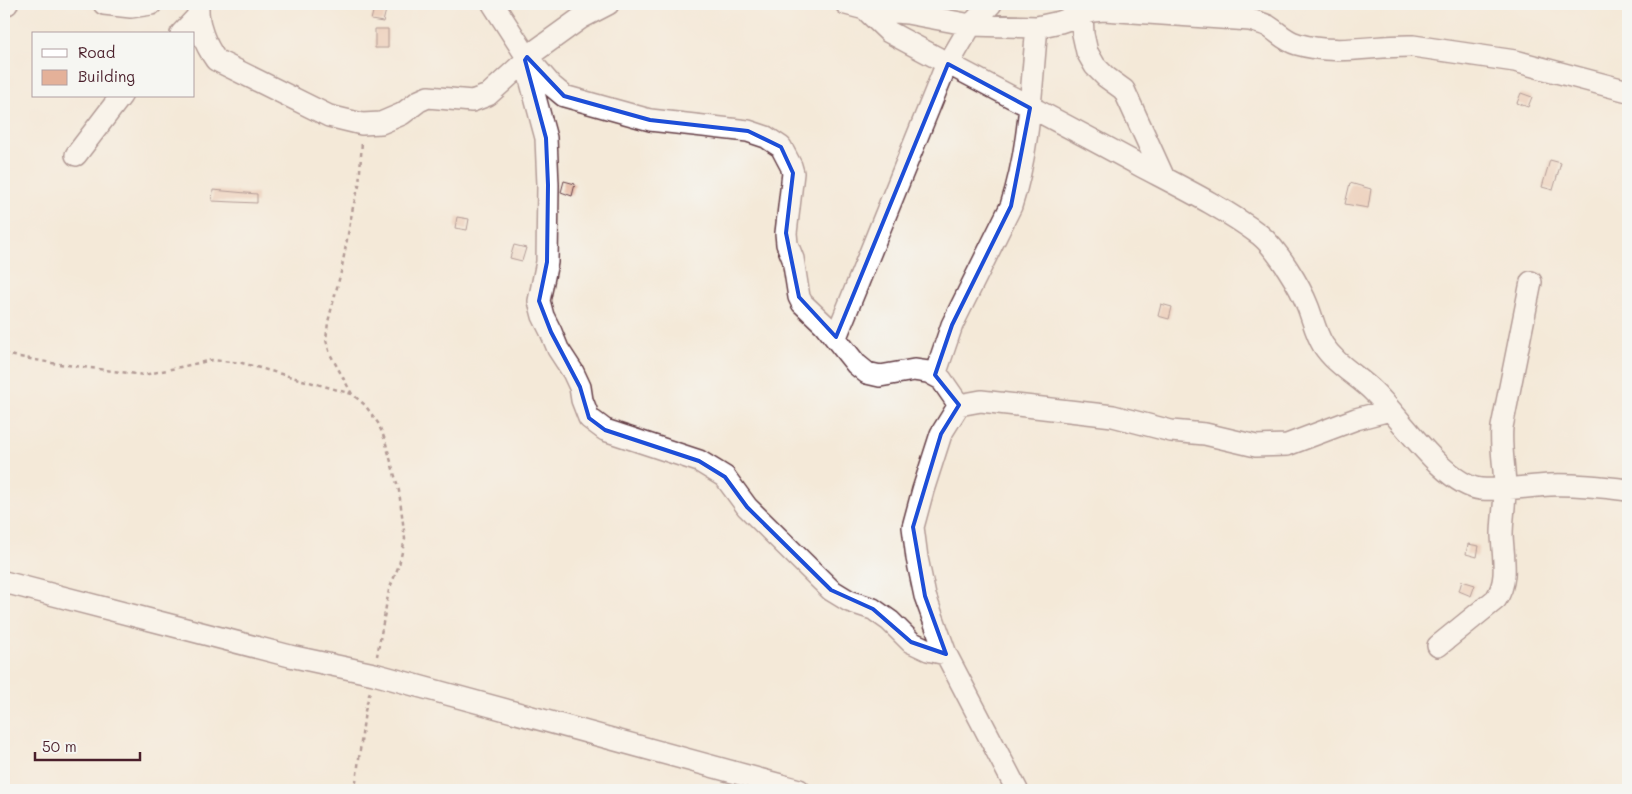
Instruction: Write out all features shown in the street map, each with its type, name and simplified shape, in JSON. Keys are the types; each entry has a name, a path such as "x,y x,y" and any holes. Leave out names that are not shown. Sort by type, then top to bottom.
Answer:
{"street":[{"path":"104,4 131,7 151,4"},
{"path":"493,4 526,59 564,96 650,120 748,131 766,137 781,147 793,173 786,233 793,259 799,297 802,303 836,337 856,364 868,373 886,375 914,370 928,372 941,380 959,406"},
{"path":"198,10 209,50 216,60 329,116 362,124 381,123 402,114 419,101 428,97 472,101 481,99 488,95 526,59 581,18 608,4"},
{"path":"836,337 908,156 948,64 971,25 990,4"},
{"path":"855,6 908,13 971,25 1037,27 1060,22 1080,9 1133,8 1250,20 1266,25 1290,42 1320,49 1351,51 1413,46 1515,61 1628,91"},
{"path":"855,6 889,32 1164,178 1239,220 1261,236 1273,248 1307,304 1320,340 1331,355 1374,391 1458,481 1482,489 1554,485 1628,490"},
{"path":"1080,9 1087,52 1095,66 1124,90 1164,178"},
{"path":"182,32 198,10"},
{"path":"935,376 952,326 1011,206 1020,172 1030,108 1030,90 1037,27"},
{"path":"526,59 546,138 548,185 547,262 540,301 543,316 554,341 580,387 582,400 589,418 605,430 699,461 725,477 747,507 831,590 849,601 873,609 890,621 911,642 928,650 946,654"},
{"path":"76,155 119,98"},
{"path":"1438,646 1496,599 1502,590 1504,580 1502,534 1505,488 1501,442 1502,428 1530,282"},
{"path":"1017,790 946,654 926,596 917,558 913,527 923,490 941,434 959,406 980,401 1113,416 1171,431 1206,434 1256,446 1287,446 1356,419 1390,410"},
{"path":"4,582 290,656 374,674 799,790"}],"path":[{"path":"352,394 330,354 326,340 328,322 341,272 353,207 359,186 362,124"},
{"path":"4,354 52,363 144,375 212,360 242,363 352,394 366,405 378,423 385,440 399,490 405,539 389,590 374,674 365,711 356,782 352,790"}],"highlighted area":[{"path":"527,57 564,96 650,120 748,131 781,147 793,173 786,233 799,297 836,337 948,64 1030,108 1011,206 952,325 935,375 959,405 941,434 913,527 925,596 946,654 911,642 873,609 831,590 747,507 725,477 699,461 605,430 589,418 580,387 551,332 539,301 547,262 548,185 546,138 525,60"}],"building":[{"path":"374,8 386,10 383,22 371,20"},
{"path":"375,29 388,29 388,48 375,48"},
{"path":"1521,93 1532,97 1528,107 1517,103"},
{"path":"1550,160 1561,163 1553,190 1542,187"},
{"path":"564,181 575,184 572,196 561,192"},
{"path":"1350,183 1371,189 1368,208 1345,204"},
{"path":"213,190 257,194 257,203 212,201"},
{"path":"457,217 469,219 467,230 455,228"},
{"path":"514,245 526,248 522,261 510,258"},
{"path":"1161,304 1172,307 1169,319 1158,316"},
{"path":"1468,544 1479,546 1477,557 1466,554"},
{"path":"1462,581 1475,585 1471,596 1459,591"}]}
